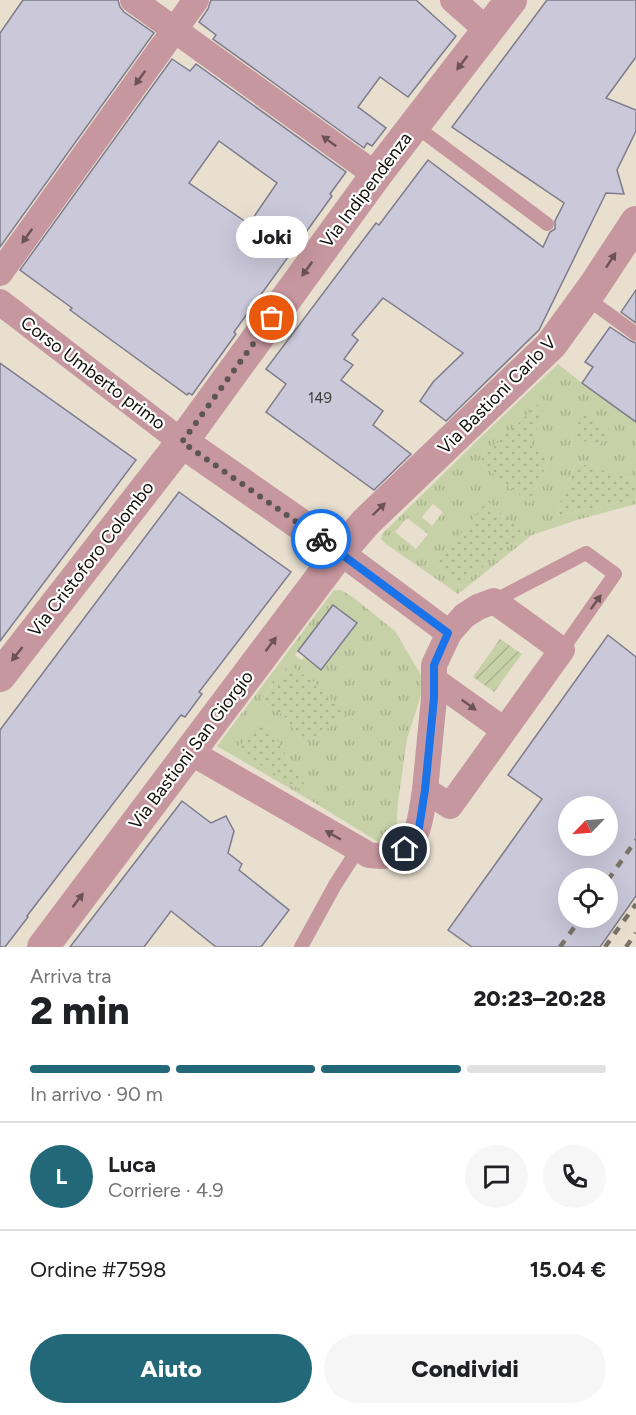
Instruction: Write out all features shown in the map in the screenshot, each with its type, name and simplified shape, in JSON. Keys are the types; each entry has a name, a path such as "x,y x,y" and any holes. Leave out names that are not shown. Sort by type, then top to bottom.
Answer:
{"street":[{"path":"134,0 376,175"},
{"path":"0,273 196,0"},
{"path":"453,0 487,30"},
{"name":"Via Indipendenza","path":"182,442 376,175 511,0"},
{"name":"Via Bastioni Carlo V","path":"340,552 366,522 551,345 636,222"},
{"name":"Corso Umberto primo","path":"0,302 182,442 340,552 448,633"},
{"name":"Via Cristoforo Colombo","path":"0,676 182,442"},
{"name":"Via Bastioni San Giorgio","path":"43,947 340,552"},
{"path":"190,752 369,855 382,857 394,855 405,849 419,828 434,698 434,665 448,633 464,616 494,600 562,650 450,806 425,790"},
{"path":"434,680 504,730"}],"lane":[{"path":"414,125 547,224"},
{"path":"585,297 636,334"},
{"path":"494,600 586,553 615,574 562,650"},
{"path":"301,947 358,849"}],"green space":[{"path":"558,364 636,422 636,480 576,462 557,512 560,515 636,499 636,504 532,535 458,594 381,539 383,533","holes":["547,396 531,446 551,456 529,503 478,461","584,413 609,429 598,447 571,436","487,501 524,533 460,586 436,564","433,504 443,512 432,526 422,517","407,518 428,534 416,549 395,532"]},
{"path":"548,394 551,456 529,503 478,461"},
{"path":"584,412 610,429 598,447 571,436"},
{"path":"576,462 636,480 636,499 560,515 557,512"},
{"path":"487,501 524,533 460,586 435,564"},
{"path":"334,590 341,590 354,598 395,631 425,682 407,739 398,802 395,847 386,838 386,847 217,746","holes":["333,605 321,669 305,657 301,660 295,655","289,664 314,682 346,716 304,744 283,715 261,700","259,721 269,727 313,798 237,750"]},
{"path":"500,639 522,654 494,692 473,677"},
{"path":"289,664 314,682 347,716 304,744 283,715 261,700"},
{"path":"259,721 269,727 314,799 236,750"}],"building":[{"path":"23,0 118,0 124,12 154,33 0,247 0,33"},
{"path":"211,0 416,0 456,36 408,97 380,77 358,107 386,128 372,146 367,143 364,148 213,39 216,35 199,22"},
{"path":"547,0 636,0 636,57 606,98 636,110 636,131 617,170 624,194 606,193 539,330 446,421 420,401 433,382 463,353 383,298 352,335 358,340 344,359 353,365 341,380 383,411 373,425 411,454 374,490 266,412 286,384 266,369 376,223 379,225 428,160 543,247 550,232 555,229 555,221 564,203 452,127"},
{"path":"172,59 190,71 196,64 346,172 330,194 332,196 234,332 236,334 192,395 189,393 187,395 70,310 72,308 20,270","holes":["219,141 277,183 249,224 189,183"]},
{"path":"636,290 636,323 621,312"},
{"path":"610,327 636,343 636,422 582,383 593,367 585,362"},
{"path":"0,363 136,460 0,641"},
{"path":"179,492 291,572 199,692 202,694 185,717 181,715 5,947 0,947 0,730"},
{"path":"333,605 357,623 321,670 298,651"},
{"path":"608,635 636,657 636,896 618,922 618,868 558,868 558,928 613,928 600,947 472,947 448,930 542,799 508,775"},
{"path":"182,801 211,823 226,816 234,831 228,853 242,864 239,870 289,910 261,947 216,947 171,911 144,947 70,947"}],"railway":[{"path":"616,868 636,840"},
{"path":"605,947 636,904"},
{"path":"560,947 574,928"},
{"path":"626,947 636,933"}],"way so far":[{"path":"272,318 182,442 321,539"}],"place":[{"name":"Joki","path":"272,318"}],"route":[{"path":"321,539 448,633 434,665 434,698 419,828 405,849"}]}
